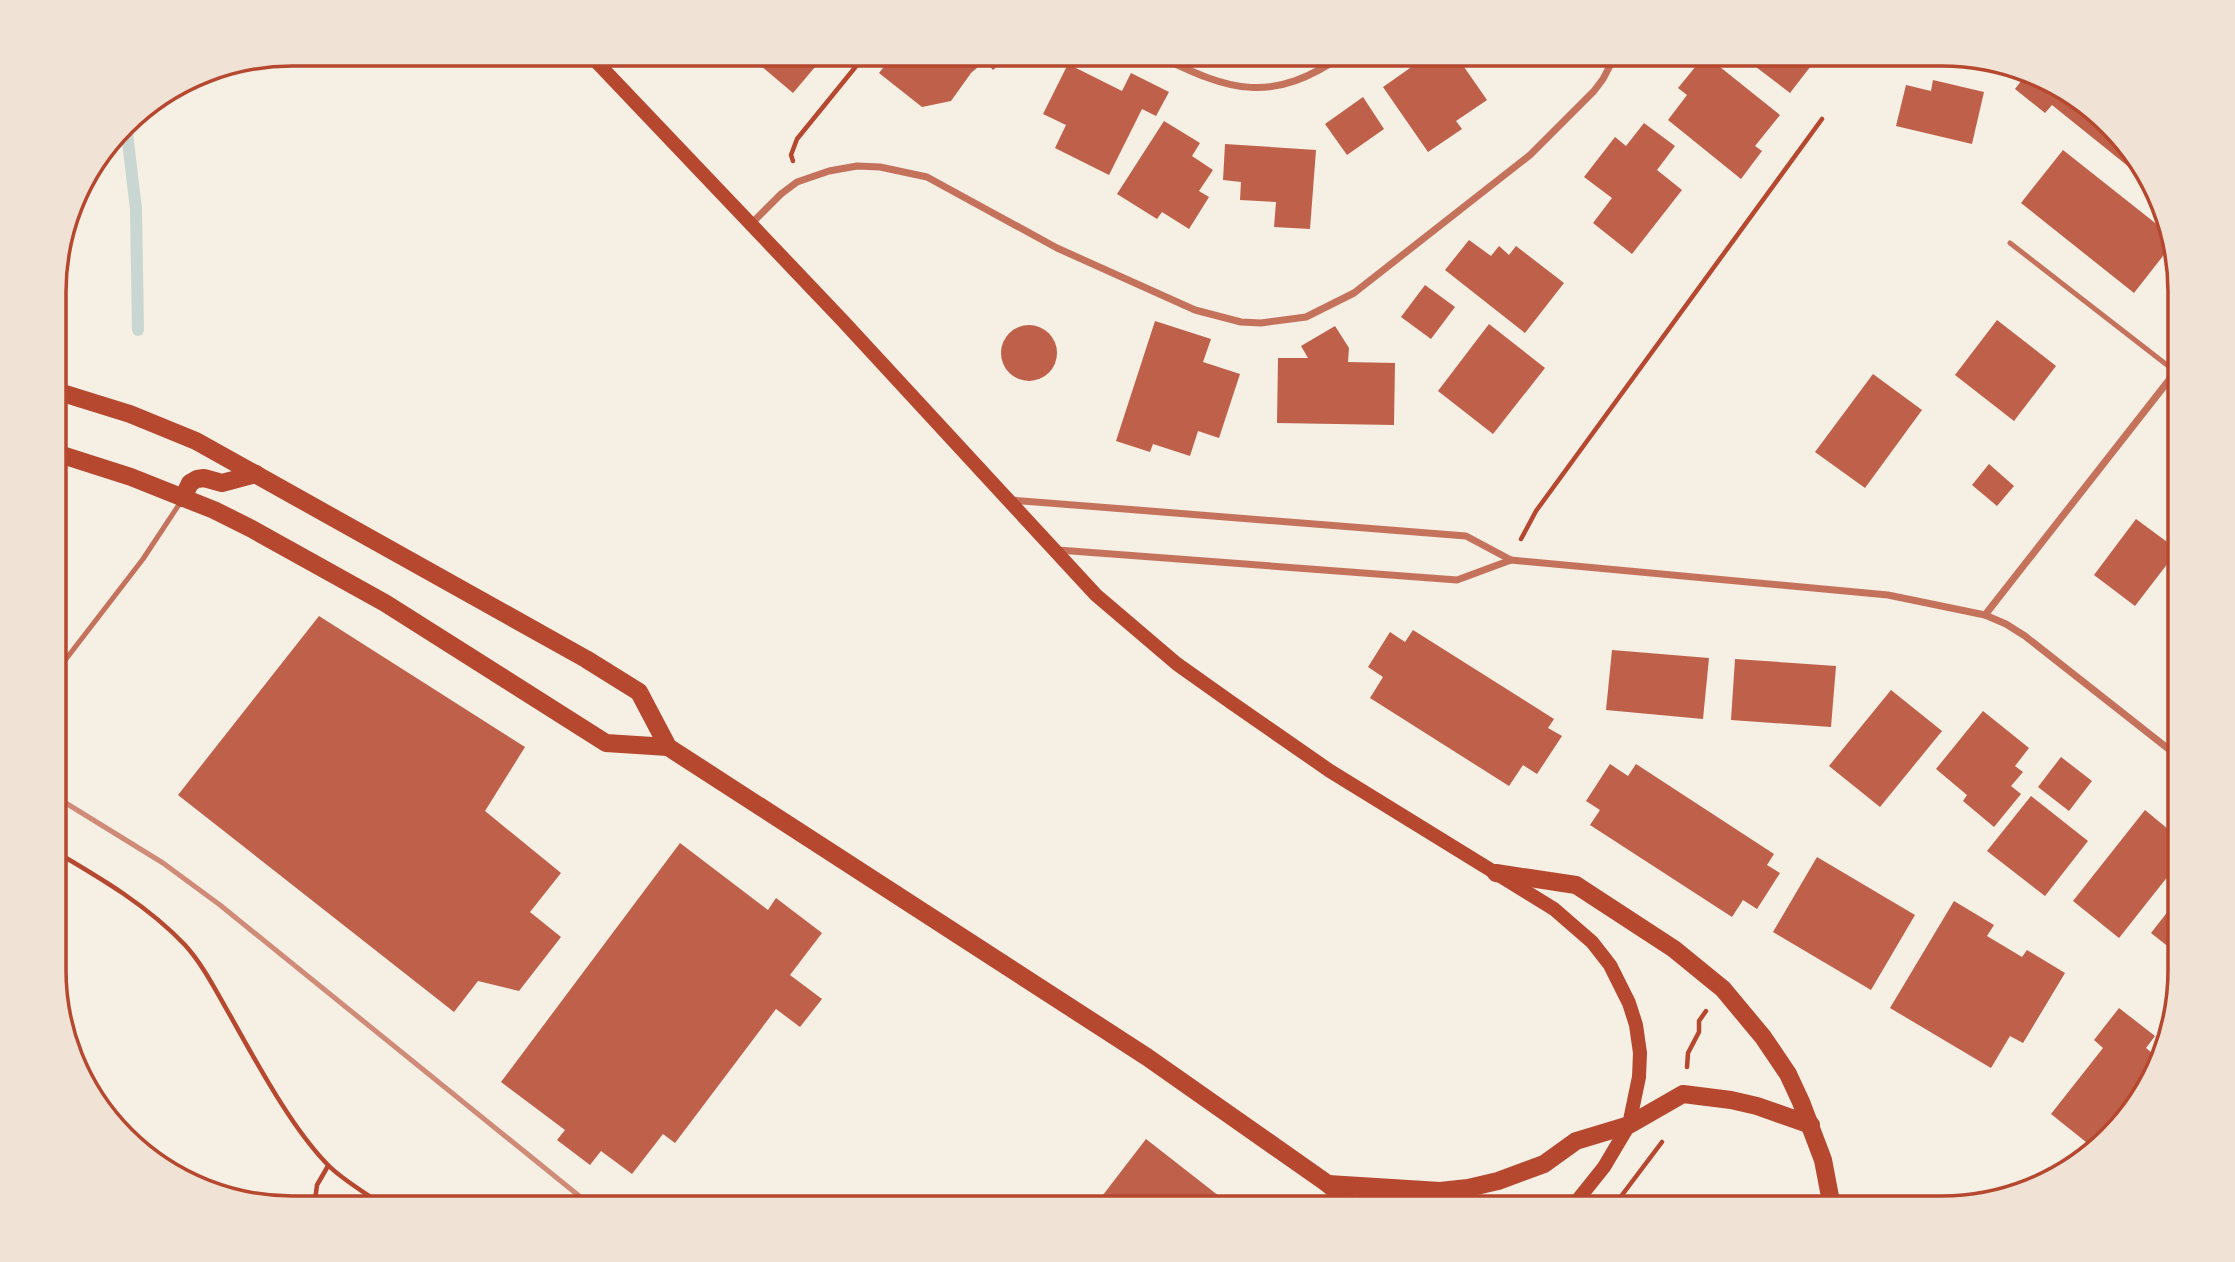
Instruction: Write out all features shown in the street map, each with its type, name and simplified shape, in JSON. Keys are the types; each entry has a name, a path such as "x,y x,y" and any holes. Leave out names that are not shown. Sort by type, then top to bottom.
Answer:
{"main road":[{"path":"600,66 843,321 1096,595 1132,627 1199,680 1330,771 1554,909 1592,942 1610,965 1629,1003 1636,1025 1640,1053 1639,1077 1629,1125 1604,1167 1581,1195"},
{"path":"66,394 131,414 196,441 586,659 639,692 668,747"},
{"path":"66,456 131,477 252,529 385,603 606,743 668,747 1147,1057 1341,1195"},
{"path":"183,498 190,483 197,479 222,482 256,474"},
{"path":"1496,873 1576,885 1674,949 1723,989 1763,1037 1788,1074 1811,1125 1829,1195"},
{"path":"1328,1184 1440,1191 1468,1188 1524,1173 1544,1164 1576,1141 1629,1125 1684,1094 1758,1106 1811,1125"}],"street":[{"path":"1179,66 1197,75 1252,88 1275,87 1298,81 1328,66"},
{"path":"750,224 797,182 829,171 856,166 905,171 927,177 1057,248 1195,310 1241,322 1261,323 1306,317 1354,293 1530,155 1594,91 1610,66"},
{"path":"1985,615 2168,382"},
{"path":"1006,499 1466,536 1511,560 1888,595 1985,615 2025,636 2168,749"},
{"path":"1054,550 1457,580 1511,560"}],"lane":[{"path":"2010,243 2168,362"},
{"path":"66,660 143,559 183,498"}],"path":[{"path":"797,182 791,155 797,139 856,66"},
{"path":"1536,511 1822,119"},
{"path":"66,858 153,915 187,947 214,986 297,1126 328,1166 370,1196"},
{"path":"1686,1074 1688,1053 1699,1032 1699,1021 1708,1008"},
{"path":"1622,1195 1670,1133"},
{"path":"316,1196 317,1185 328,1166"}],"building":[{"path":"761,66 816,66 793,93"},
{"path":"885,66 979,66 951,101 922,107 879,73"},
{"path":"1067,66 1122,91 1131,73 1169,92 1156,116 1142,109 1109,175 1055,148 1066,125 1043,114"},
{"path":"1413,66 1463,66 1487,100 1456,121 1462,129 1428,152 1383,87"},
{"path":"1696,66 1719,66 1780,115 1755,146 1762,151 1741,179 1668,120 1687,95 1678,88"},
{"path":"1757,66 1811,66 1790,93"},
{"path":"1933,80 1984,92 1972,144 1896,126 1906,85 1931,91"},
{"path":"2021,81 2029,84 2080,113 2102,133 2131,169 2052,105 2045,113 2015,89"},
{"path":"1363,97 1384,129 1347,155 1325,124"},
{"path":"1164,121 1200,143 1192,156 1213,170 1199,191 1209,197 1189,229 1162,212 1157,219 1117,194"},
{"path":"1644,123 1675,146 1657,170 1682,190 1632,254 1593,223 1612,198 1584,177 1615,137 1626,146"},
{"path":"1225,144 1316,150 1310,229 1274,227 1276,202 1240,200 1241,182 1223,180"},
{"path":"2063,150 2158,225 2165,254 2134,293 2021,203"},
{"path":"1469,240 1491,256 1499,246 1509,255 1516,246 1564,283 1525,333 1445,270"},
{"path":"1425,285 1455,307 1431,339 1401,317"},
{"path":"1997,320 2056,366 2014,421 1955,375"},
{"path":"1155,321 1211,339 1203,362 1240,374 1219,438 1198,431 1190,456 1153,444 1150,452 1116,441"},
{"path":"1489,324 1545,368 1493,434 1438,391"},
{"path":"1029,325 1040,327 1049,333 1055,342 1055,364 1049,373 1040,379 1029,381 1018,379 1009,373 1003,364 1001,353 1003,342 1009,333 1018,327"},
{"path":"1335,326 1349,348 1348,362 1395,363 1394,425 1277,423 1278,358 1308,358 1301,346"},
{"path":"1873,374 1922,410 1865,488 1815,452"},
{"path":"1989,464 2014,486 1997,506 1972,485"},
{"path":"2136,519 2168,543 2168,563 2135,606 2094,575"},
{"path":"319,616 525,747 485,811 561,873 530,912 561,937 519,991 478,981 454,1012 178,795"},
{"path":"1413,630 1554,719 1548,728 1562,736 1537,774 1523,765 1509,786 1370,698 1383,677 1368,667 1390,632 1405,642"},
{"path":"1612,650 1709,658 1703,719 1606,710"},
{"path":"1735,659 1836,666 1831,727 1731,720"},
{"path":"1891,690 1942,731 1880,807 1829,766"},
{"path":"1983,711 2029,748 2015,766 2023,772 2011,786 2021,794 1994,827 1963,801 1967,795 1936,769"},
{"path":"2061,757 2092,781 2069,811 2038,787"},
{"path":"1610,764 1628,776 1636,764 1774,854 1767,865 1780,873 1757,909 1743,900 1732,917 1590,825 1600,810 1586,801"},
{"path":"2031,796 2088,841 2045,896 1987,851"},
{"path":"2145,810 2168,829 2168,876 2119,938 2073,901"},
{"path":"680,843 768,910 776,898 822,933 790,975 822,999 800,1027 776,1009 675,1143 663,1134 632,1174 601,1151 590,1165 557,1140 565,1130 501,1082"},
{"path":"1817,857 1915,915 1871,990 1773,932"},
{"path":"1954,901 1994,925 1987,936 2022,957 2027,950 2065,973 2023,1043 2010,1036 1991,1068 1890,1008"},
{"path":"2168,911 2168,946 2151,933"},
{"path":"2119,1008 2155,1036 2146,1048 2152,1053 2138,1083 2122,1107 2087,1143 2051,1114 2103,1048 2094,1040"},
{"path":"1146,1139 1218,1195 1103,1196"}],"waterway":[{"path":"128,138 136,209 138,330"}],"railway":[{"path":"66,803 163,863 220,905 579,1196"}]}
